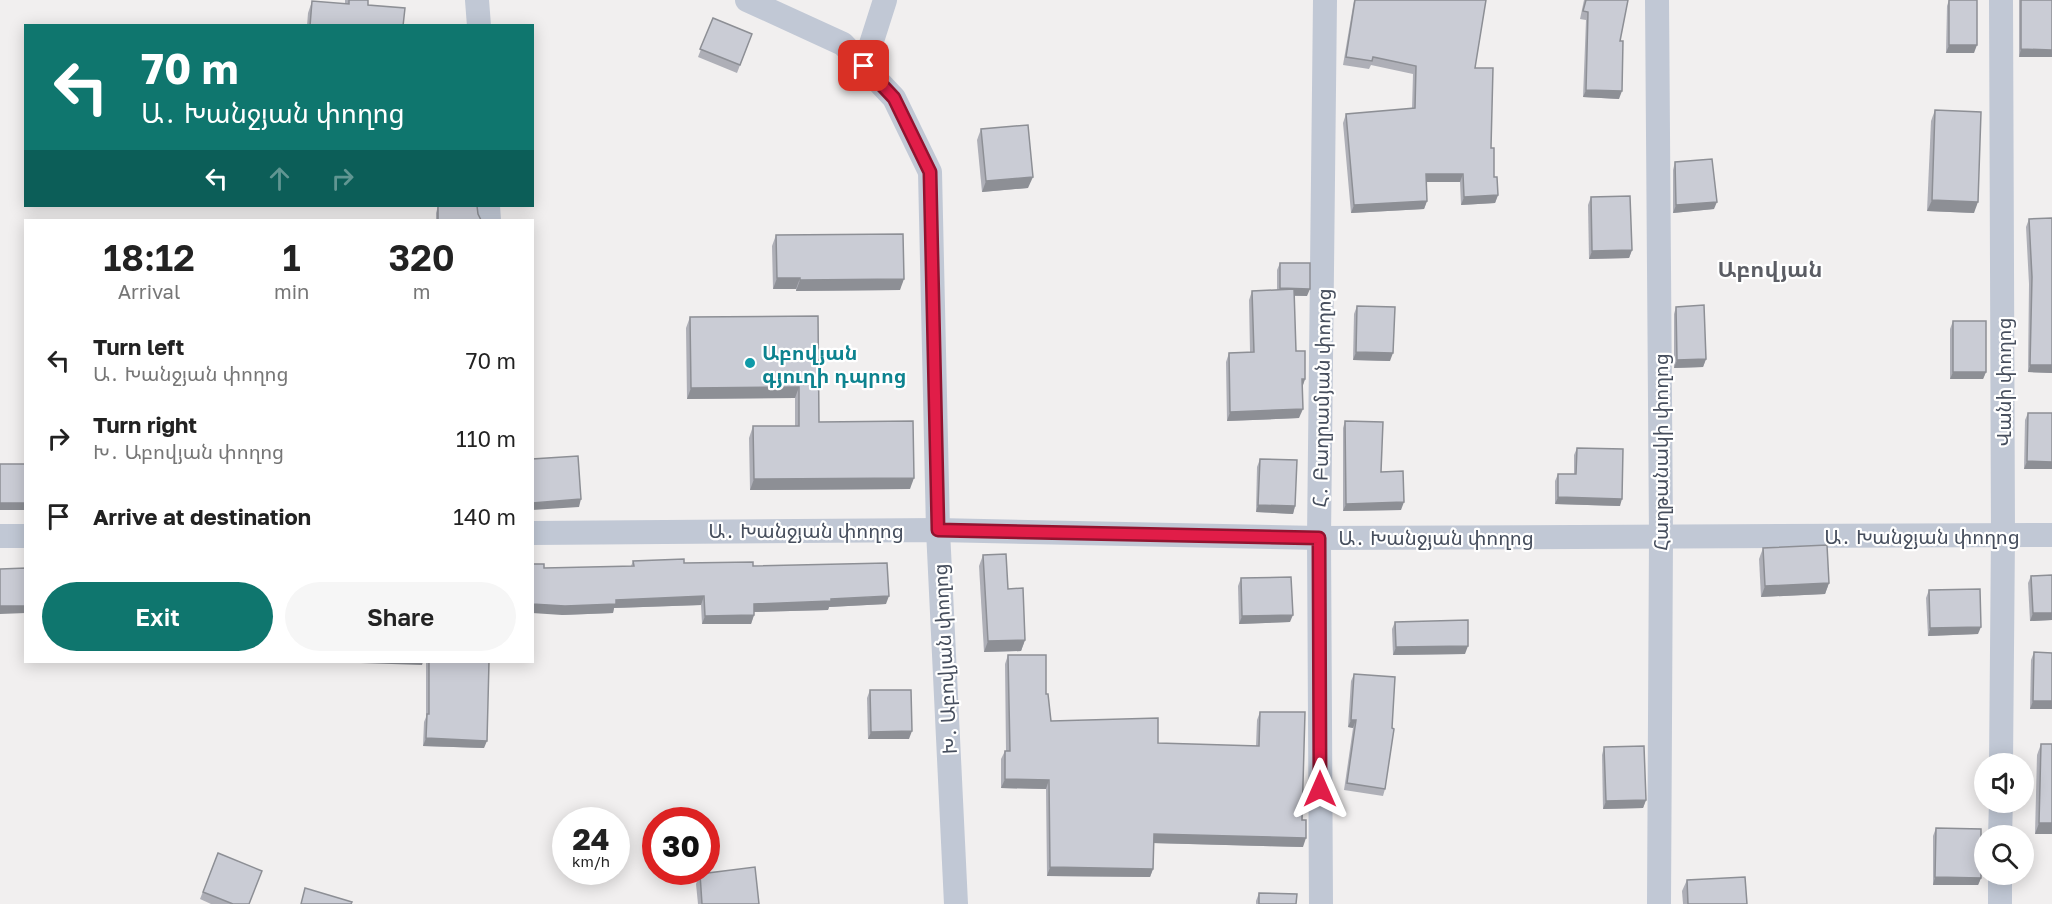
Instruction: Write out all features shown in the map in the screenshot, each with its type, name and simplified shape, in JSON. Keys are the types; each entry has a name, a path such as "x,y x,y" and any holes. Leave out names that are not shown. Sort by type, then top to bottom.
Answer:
{"street":[{"path":"477,0 478,24"},
{"name":"Խ․ Աբովյան փողոց","path":"747,0 843,44 894,98 930,172 938,530 956,904"},
{"path":"864,66 885,0"},
{"name":"Հ․ Բաղրամյան փողոց","path":"1321,904 1319,538 1325,0"},
{"name":"Հաղթանակի փողոց","path":"1658,0 1661,537 1659,904"},
{"name":"Վանի փողոց","path":"2001,0 2003,535 2001,753"},
{"name":"Ա․ Խանջյան փողոց","path":"534,532 938,530 1319,538 2052,535"},
{"path":"0,536 24,536"},
{"path":"2000,885 2000,904"}],"building":[{"path":"349,0 368,0 368,5 405,8 403,24 310,24 312,1 349,4"},
{"path":"1355,0 1486,0 1475,68 1493,68 1491,148 1494,148 1494,177 1497,177 1498,195 1464,197 1463,174 1426,174 1427,201 1354,205 1346,114 1415,108 1416,66 1373,57 1372,61 1346,57"},
{"path":"1586,0 1628,0 1620,41 1623,41 1622,91 1586,90 1588,12 1583,11"},
{"path":"1949,0 1977,0 1977,45 1949,45"},
{"path":"2021,0 2052,0 2052,50 2021,49"},
{"path":"713,18 752,34 740,65 700,49"},
{"path":"1935,110 1981,112 1978,202 1932,200"},
{"path":"1028,125 1033,177 986,181 981,129"},
{"path":"1712,159 1717,202 1676,205 1675,162"},
{"path":"1630,196 1632,250 1592,251 1591,197"},
{"path":"438,207 477,207 480,219 438,219"},
{"path":"2052,218 2052,365 2030,365 2032,277 2029,219"},
{"path":"903,234 904,279 800,280 800,278 777,278 776,235"},
{"path":"1280,263 1310,263 1310,289 1280,288"},
{"path":"1294,289 1296,351 1305,351 1305,379 1302,379 1303,409 1230,412 1229,353 1254,352 1252,291"},
{"path":"1704,305 1706,359 1677,360 1676,307"},
{"path":"1357,306 1395,307 1393,353 1356,352"},
{"name":"Աբովյան գյուղի դպրոց","path":"818,316 819,422 913,421 914,478 754,479 753,426 799,426 799,387 691,388 690,317"},
{"path":"1953,321 1986,321 1986,372 1953,372"},
{"path":"2028,413 2052,413 2052,462 2027,461"},
{"path":"1345,421 1383,422 1381,472 1403,471 1404,502 1346,504"},
{"path":"1577,448 1623,449 1622,499 1558,497 1558,474 1576,474"},
{"path":"578,456 581,499 534,503 534,459"},
{"path":"1260,459 1297,460 1295,506 1258,505"},
{"path":"0,464 24,464 24,503 0,503"},
{"path":"1827,545 1829,583 1765,586 1763,548"},
{"path":"1006,554 1008,589 1023,588 1025,640 988,641 983,555"},
{"path":"684,559 684,563 753,562 753,566 887,563 889,596 754,604 754,615 705,616 704,596 616,600 616,604 565,606 534,604 534,564 544,564 544,568 634,566 633,561"},
{"path":"24,568 24,606 0,606 0,569"},
{"path":"2052,575 2052,613 2033,613 2031,576"},
{"path":"1291,577 1293,615 1242,616 1241,578"},
{"path":"1980,589 1981,627 1930,628 1929,590"},
{"path":"1468,620 1468,646 1396,647 1395,622"},
{"path":"2034,652 2052,653 2052,701 2033,701"},
{"path":"1008,655 1046,655 1046,694 1048,694 1051,721 1158,718 1158,743 1259,746 1260,712 1305,712 1302,820 1306,820 1306,838 1154,834 1153,869 1050,867 1049,780 1005,779 1005,751 1010,751"},
{"path":"429,663 489,663 487,741 426,738 427,714 429,714"},
{"path":"1354,674 1395,677 1392,728 1394,729 1385,789 1347,783 1356,720 1351,720"},
{"path":"870,690 911,690 912,731 871,732"},
{"path":"2041,744 2052,744 2052,823 2039,823"},
{"path":"1644,746 1646,800 1606,801 1604,747"},
{"path":"1936,828 1974,829 1974,878 1935,877"},
{"path":"218,853 262,871 249,904 233,904 203,892"},
{"path":"755,867 759,904 702,904 701,885 720,885 720,871"},
{"path":"1745,877 1747,904 1688,904 1687,880"},
{"path":"305,888 352,902 351,904 301,904"},
{"path":"1259,893 1297,894 1296,904 1259,904"}],"place":[{"name":"Աբովյան գյուղի դպրոց","path":"750,363"}],"district":[{"name":"Աբովյան","path":"1770,268"}],"route":[{"path":"864,66 894,98 930,172 938,530 1319,538 1320,789"}]}
